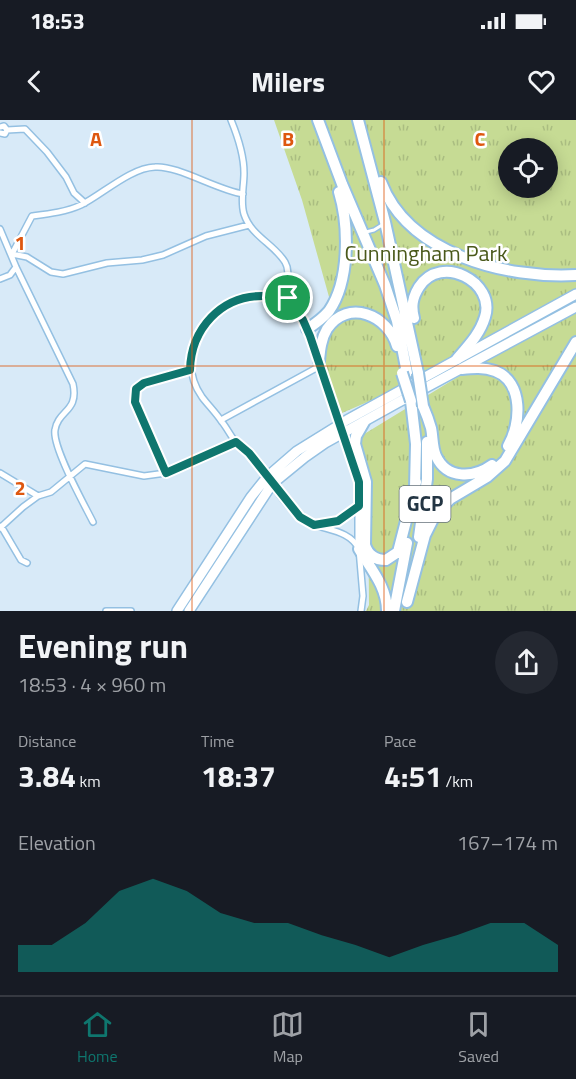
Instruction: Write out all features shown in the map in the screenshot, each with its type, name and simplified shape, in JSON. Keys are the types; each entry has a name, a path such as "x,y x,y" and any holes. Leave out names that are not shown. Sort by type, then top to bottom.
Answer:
{"highway":[{"name":"GCP","path":"317,120 391,303 411,371"},
{"path":"307,329 324,316 334,301 343,271 346,239 343,204 324,153 317,120"},
{"path":"324,120 329,133 335,167"},
{"path":"351,120 385,222"},
{"name":"GCP","path":"358,120 385,222 416,405 428,459 427,488 406,606"},
{"path":"367,120 370,165 397,213 420,234 459,255 520,273 540,276 576,275"},
{"path":"411,371 417,333 412,312 413,299 422,282 432,274 443,271 467,277 477,285 483,296 486,315 481,328 459,364 497,372 506,377 515,393 518,414 515,431 509,444 496,461 473,475 460,475 447,470 436,456 431,430 416,405"},
{"path":"320,364 322,339 333,322 347,314 364,313 379,320 391,331 397,348 411,371"},
{"path":"406,606 426,535 435,515 450,499 487,477 505,461 576,342"},
{"name":"GCP","path":"394,611 416,482 416,405"},
{"path":"364,423 356,436 355,446 366,482 365,545 368,553 373,557 386,560 398,552 416,482"},
{"path":"359,549 382,586 386,595 387,611"}],"main road":[{"path":"189,611 269,481 313,451 364,423 576,294"},
{"path":"177,611 220,542 269,481 304,446 340,424 576,307"}],"street":[{"path":"231,120 243,155 243,212 249,225 286,264 288,298 307,329 359,482 359,549 363,596 361,611"},
{"path":"0,126 6,127 7,130"},
{"path":"0,135 6,133 7,130 25,129 57,164 74,193 85,202"},
{"path":"12,254 32,216 62,212 75,207 140,170 155,166 171,169 243,194"},
{"path":"74,193 75,207"},
{"path":"12,254 27,257 51,272 63,274 107,263 142,261 163,255 206,236 249,225"},
{"path":"0,229 73,384 74,401 57,423 55,434 70,475 93,522"},
{"path":"0,279 9,275 16,267"},
{"path":"288,298 251,297 236,301 219,310 209,319 197,336 192,351 190,370 200,395 236,442 249,453 269,481 300,517 314,525 341,533 350,538 359,549"},
{"path":"221,420 320,364"},
{"path":"166,473 135,402 136,389 144,383 190,370"},
{"path":"27,563 21,560 1,527 38,496 51,492 85,464 144,476 166,473 236,442"},
{"path":"0,473 38,496"},
{"path":"314,525 338,521 359,506"},
{"path":"106,611 131,611"}],"lane":[{"path":"363,232 374,230 385,222"}],"green space":[{"name":"Cunningham Park","path":"274,120 576,120 576,290 400,388 342,413 316,343 331,304 302,200"},
{"path":"576,312 576,611 366,611 369,605 368,483 356,439 474,367"}],"route":[{"path":"251,297 288,298 303,320 310,336 360,486 359,506 346,517 328,524 314,525 300,517 249,453 236,442 166,473 135,402 136,389 144,383 190,370 192,351 197,336 201,328 219,310 236,301 251,297"}]}
